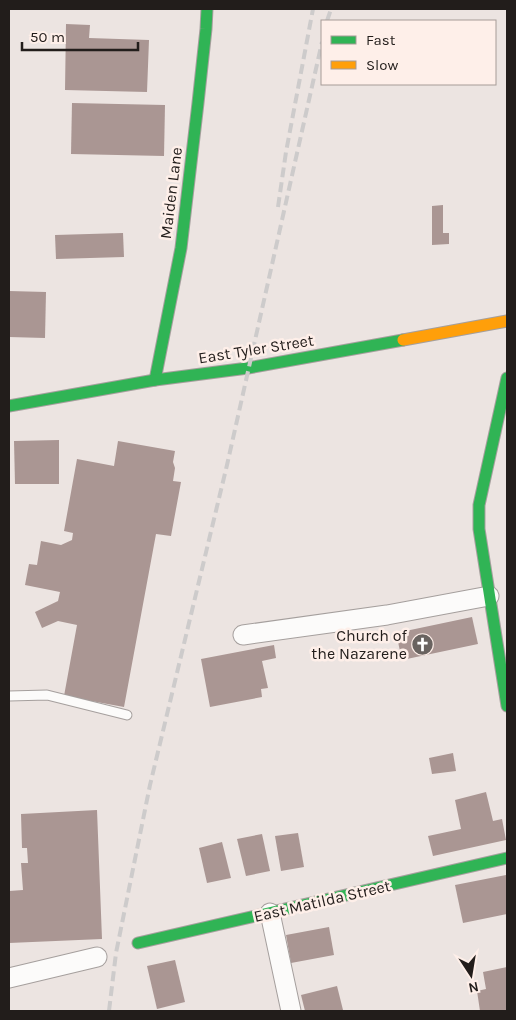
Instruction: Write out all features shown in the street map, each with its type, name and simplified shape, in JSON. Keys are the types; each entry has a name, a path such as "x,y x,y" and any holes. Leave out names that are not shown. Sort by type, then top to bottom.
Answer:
{"street":[{"name":"Maiden Lane","path":"155,380 181,248 207,9"},
{"name":"East Tyler Street","path":"9,406 155,380 248,368 507,321"},
{"path":"507,378 479,505 479,529 496,604 507,706"},
{"path":"243,635 387,615 496,604"},
{"name":"East Matilda Street","path":"138,943 507,858"},
{"path":"270,913 291,1011"},
{"path":"9,978 97,957"}],"lane":[{"path":"9,696 47,695 127,715"}],"building":[{"path":"66,24 90,25 89,38 149,40 147,92 65,90"},
{"path":"72,103 165,105 164,156 71,154"},
{"path":"443,205 443,233 449,233 449,244 432,245 432,206"},
{"path":"123,233 124,257 56,259 55,235"},
{"path":"9,291 46,292 45,338 9,337"},
{"path":"59,440 59,484 15,484 14,441"},
{"path":"118,441 175,451 173,481 181,482 171,536 156,534 124,707 64,696 77,625 58,621 42,628 35,612 58,601 60,592 25,585 29,564 37,565 41,541 61,545 72,540 73,533 64,531 77,459 114,466"},
{"path":"472,617 478,644 402,660 396,633"},
{"path":"274,645 276,658 262,661 268,688 261,689 262,697 210,707 201,659"},
{"path":"453,753 456,771 432,774 429,758"},
{"path":"486,792 493,821 502,819 506,840 433,856 428,836 461,829 455,800"},
{"path":"97,810 102,939 9,943 9,891 23,890 21,863 28,863 27,848 22,848 21,814"},
{"path":"298,833 304,867 281,871 275,836"},
{"path":"262,834 270,871 246,876 237,839"},
{"path":"222,842 231,878 207,883 199,848"},
{"path":"506,875 507,914 463,923 455,885"},
{"path":"329,927 334,955 291,963 286,935"},
{"path":"175,960 185,1002 157,1009 147,966"},
{"path":"507,967 507,1011 480,1011 477,991 486,989 483,972"},
{"path":"337,986 343,1010 305,1011 301,995"}],"railway":[{"path":"278,207 286,152 313,9"},
{"path":"327,20 331,9"},
{"path":"109,1011 116,953 150,785 227,465 321,46"}],"traffic: fast":[{"path":"155,380 181,248 207,9"},
{"path":"9,406 155,380 248,368 403,340"},
{"path":"507,378 479,505 479,529 507,706"},
{"path":"138,943 507,858"}],"traffic: slow":[{"path":"403,340 507,321"}],"place":[{"name":"Church of the Nazarene","path":"423,644"}]}
